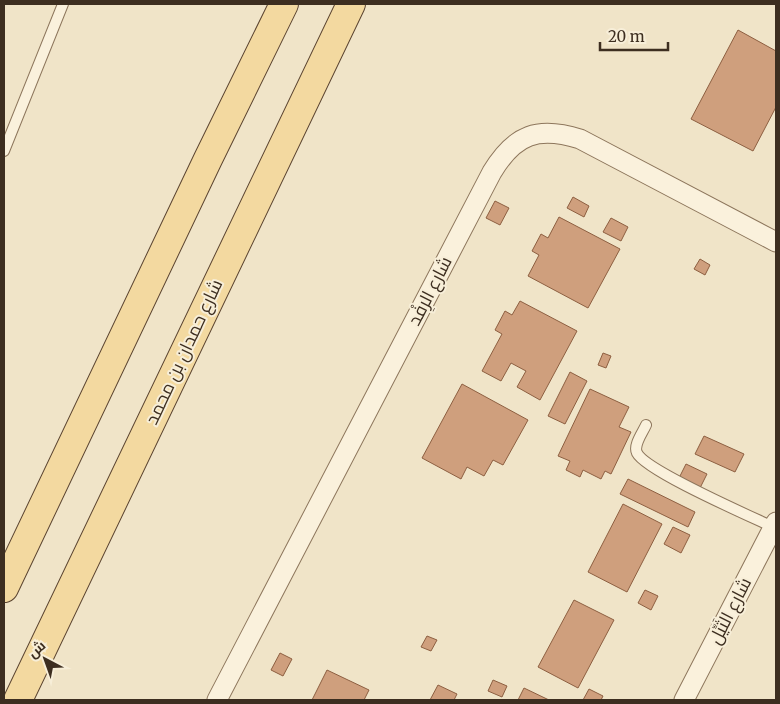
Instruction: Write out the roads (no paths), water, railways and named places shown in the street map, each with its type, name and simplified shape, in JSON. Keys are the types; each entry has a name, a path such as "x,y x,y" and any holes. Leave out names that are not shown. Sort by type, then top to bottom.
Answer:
{"main road":[{"path":"4,588 208,159 284,4"},
{"name":"شارع حمدان بن محمد","path":"18,700 351,4"}],"street":[{"name":"شارع الرِفْد","path":"217,700 503,154 519,141 539,133 560,133 580,139 776,242"},
{"name":"شارع الثَيِّل","path":"684,700 775,524"}],"lane":[{"path":"4,151 64,4"},
{"path":"646,425 636,449 638,455 648,463 669,477 775,524"}]}
